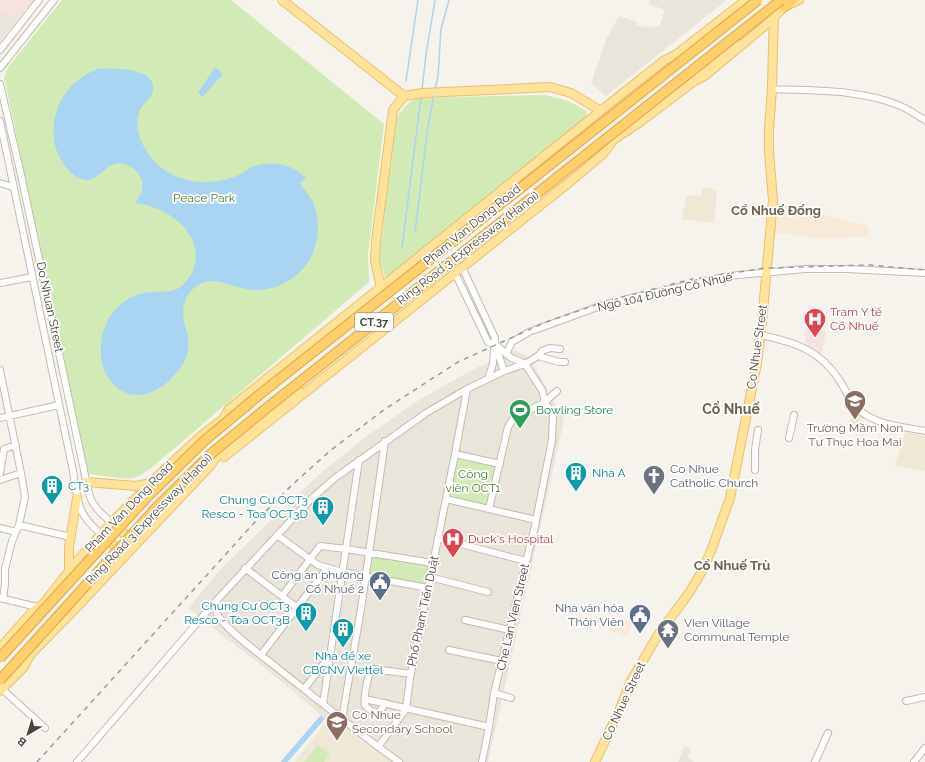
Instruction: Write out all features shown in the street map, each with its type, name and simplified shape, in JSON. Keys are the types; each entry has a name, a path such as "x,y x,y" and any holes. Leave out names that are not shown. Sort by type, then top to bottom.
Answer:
{"highway":[{"name":"Ring Road 3 Expressway (Hanoi)","path":"0,657 147,497 204,441 758,0"},
{"name":"Ring Road 3 Expressway (Hanoi)","path":"0,680 157,507 213,452 268,407 783,2 793,0"}],"main road":[{"path":"282,0 404,96"},
{"name":"Pham Van Dong Road","path":"223,419 229,409 331,327 665,60 677,54 746,0"},
{"name":"Pham Van Dong Road","path":"693,82 701,71 783,2 799,0"},
{"name":"Pham Van Dong Road","path":"1,688 24,667 31,654 210,466 217,456 353,343 598,148 613,140 663,106 693,82 706,75 774,17 783,2"},
{"name":"Co Nhue Street","path":"595,762 632,679 658,635 689,593 701,573 712,551 730,498 757,363 773,200 769,134 774,17"},
{"name":"Pham Van Dong Road","path":"0,648 40,606 101,534 151,483 201,436 223,419 234,414 505,199 670,65 677,54"},
{"path":"381,288 375,261 376,241 393,110 404,96 423,93 550,87 571,93 601,111"},
{"name":"Pham Van Dong Road","path":"210,466 221,460 603,154 613,140"},
{"path":"86,482 136,486 151,483"},
{"path":"69,572 69,547 78,498"},
{"path":"112,523 135,544"},
{"path":"101,534 125,555"},
{"name":"Pham Van Dong Road","path":"0,657 38,615 40,606"}],"street":[{"path":"0,50 39,0"},
{"path":"0,68 54,0"},
{"name":"Do Nhuan Street","path":"0,84 36,243 87,492 96,509 112,523"},
{"path":"772,89 861,94 900,105 925,120"},
{"name":"Do Nhuan Street","path":"0,121 78,498 82,513 87,521 101,534"},
{"path":"0,183 13,187"},
{"path":"26,245 36,243"},
{"path":"462,267 495,338 494,364 488,379"},
{"name":"Ngõ 104 Đường Cổ Nhuế","path":"506,354 512,342 529,332 606,304 728,276 805,268 925,273"},
{"path":"455,273 488,342 495,344 506,354 525,364"},
{"path":"0,283 32,277"},
{"path":"760,335 798,344 816,355 833,370 856,408 868,416 889,424 925,432"},
{"path":"495,344 504,371"},
{"path":"77,762 245,568 310,500 335,478 426,412 467,389 504,371 525,364 538,356 542,351 550,348 560,348"},
{"path":"538,356 546,360 565,362"},
{"name":"Che Lan Vien Street","path":"482,762 494,693 536,520 552,440 554,415 544,402 542,390 525,364"},
{"path":"0,370 16,445 25,497 19,525 2,568 6,584 1,598 40,606"},
{"name":"Phố Phạm Tiến Duật","path":"378,747 406,709 410,674 467,389"},
{"path":"489,509 508,426 514,418 544,402 557,391"},
{"path":"0,418 59,406"},
{"path":"789,438 794,415"},
{"path":"755,470 755,450 758,430"},
{"path":"342,719 362,609 385,441"},
{"path":"0,474 4,449 16,445"},
{"path":"455,454 500,464"},
{"path":"323,704 359,460"},
{"path":"0,480 21,473"},
{"path":"446,499 536,520"},
{"path":"19,525 71,537"},
{"path":"0,528 16,532"},
{"path":"277,535 309,560 318,565 342,572 428,588"},
{"path":"438,538 526,561"},
{"path":"282,596 320,546 346,548 369,553 433,562"},
{"path":"245,568 296,607"},
{"path":"261,655 327,568"},
{"path":"430,577 488,592"},
{"path":"217,600 215,607 217,614 226,625 261,655 399,762"},
{"path":"465,620 510,630"},
{"path":"449,650 502,661"},
{"path":"304,689 330,655"},
{"path":"385,703 378,713 374,712 365,705 370,670 374,669 410,674"},
{"path":"1,688 45,728"},
{"path":"494,693 511,698"},
{"path":"906,701 925,697"},
{"path":"365,699 489,727"},
{"path":"815,762 828,733"},
{"path":"914,762 925,748"}],"shaded area":[{"path":"0,0 33,0 0,42"},
{"path":"0,0 33,0 16,22 0,9"},
{"path":"650,0 727,0 606,96 591,83 606,40 619,16 637,22 636,26 659,27 665,10 649,4"},
{"path":"703,187 717,190 714,223 681,219 687,195 701,196"},
{"path":"794,210 823,214 868,226 869,237 819,238 773,232 775,213 792,216"},
{"name":"Trạm Y tế Cổ Nhuế","path":"807,326 826,332 821,357 804,346"},
{"path":"515,350 530,358 564,420 488,762 391,762 339,723 326,722 320,714 281,681 188,608 221,569 274,517 323,471 367,436 419,400 472,370"},
{"name":"Trường Mầm Non Tư Thục Hoa Mai","path":"855,413 863,417 854,430 847,425"},
{"path":"905,432 925,436 925,471 895,465"},
{"path":"613,616 632,623 627,638 608,629"},
{"name":"Co Nhue Secondary School","path":"326,722 339,722 391,762 294,762"},
{"path":"685,746 691,748 688,757 693,762 678,762"}],"green space":[{"name":"Peace Park","path":"62,0 231,0 384,124 368,255 369,282 150,469 137,477 128,479 88,474 4,77 9,66"},
{"path":"545,95 568,101 587,111 587,119 388,278 385,276 380,261 381,243 396,123 404,108 411,101 418,98"},
{"name":"Công viên OCT1","path":"461,458 495,466 496,469 488,502 485,504 454,498 450,493 457,462"},
{"path":"371,555 429,565 423,586 368,575"},
{"path":"318,745 330,754 324,762 304,762"}],"water":[{"path":"215,67 223,74 202,97 198,93"},
{"path":"98,69 123,69 141,73 148,77 152,83 153,91 150,98 141,108 137,125 142,143 147,152 159,166 166,171 182,179 207,182 225,180 259,165 273,163 287,166 294,169 306,178 300,183 313,202 318,221 317,240 313,253 302,270 286,283 276,287 256,290 211,281 198,285 191,291 186,298 183,310 184,324 188,334 189,344 184,362 166,384 152,392 140,395 126,393 118,389 106,374 102,364 101,354 101,343 104,330 111,316 122,303 136,295 149,292 165,292 175,290 184,284 194,269 196,252 193,241 187,231 178,222 158,209 135,203 141,194 142,184 139,175 131,167 122,163 115,164 97,176 85,180 71,173 66,168 59,156 53,130 59,104 75,83"}],"waterway":[{"path":"406,81 418,0"},
{"path":"422,90 435,0"},
{"path":"435,89 438,76 441,29 449,0"},
{"path":"415,232 428,126 434,95"},
{"path":"402,248 421,97"},
{"path":"284,762 321,719"}],"railway":[{"path":"37,762 255,522 292,485 331,450 385,409 458,362 546,322 604,302 692,279 766,268 870,265 925,270"}],"place":[{"name":"Trạm Y tế Cổ Nhuế","path":"815,338"},
{"name":"Trường Mầm Non Tư Thục Hoa Mai","path":"855,420"},
{"name":"Bowling Store","path":"520,430"},
{"name":"Nhà A","path":"576,492"},
{"name":"Co Nhue Catholic Church","path":"654,496"},
{"name":"CT3","path":"52,506"},
{"name":"Chung Cư OCT3 Resco - Tòa OCT3D","path":"323,526"},
{"name":"Duck's Hospital","path":"453,558"},
{"name":"Công an phường Cổ Nhuế 2","path":"380,602"},
{"name":"Chung Cư OCT3 Resco - Tòa OCT3B","path":"306,632"},
{"name":"Nhà văn hóa Thôn Viên","path":"640,634"},
{"name":"Nhà để xe CBCNV Viettel","path":"343,648"},
{"name":"Vien Village Communal Temple","path":"668,650"},
{"name":"Co Nhue Secondary School","path":"337,742"}],"district":[{"name":"Cổ Nhuế Đống","path":"776,210"},
{"name":"Cổ Nhuế","path":"731,409"},
{"name":"Cổ Nhuế Trù","path":"732,565"}]}
